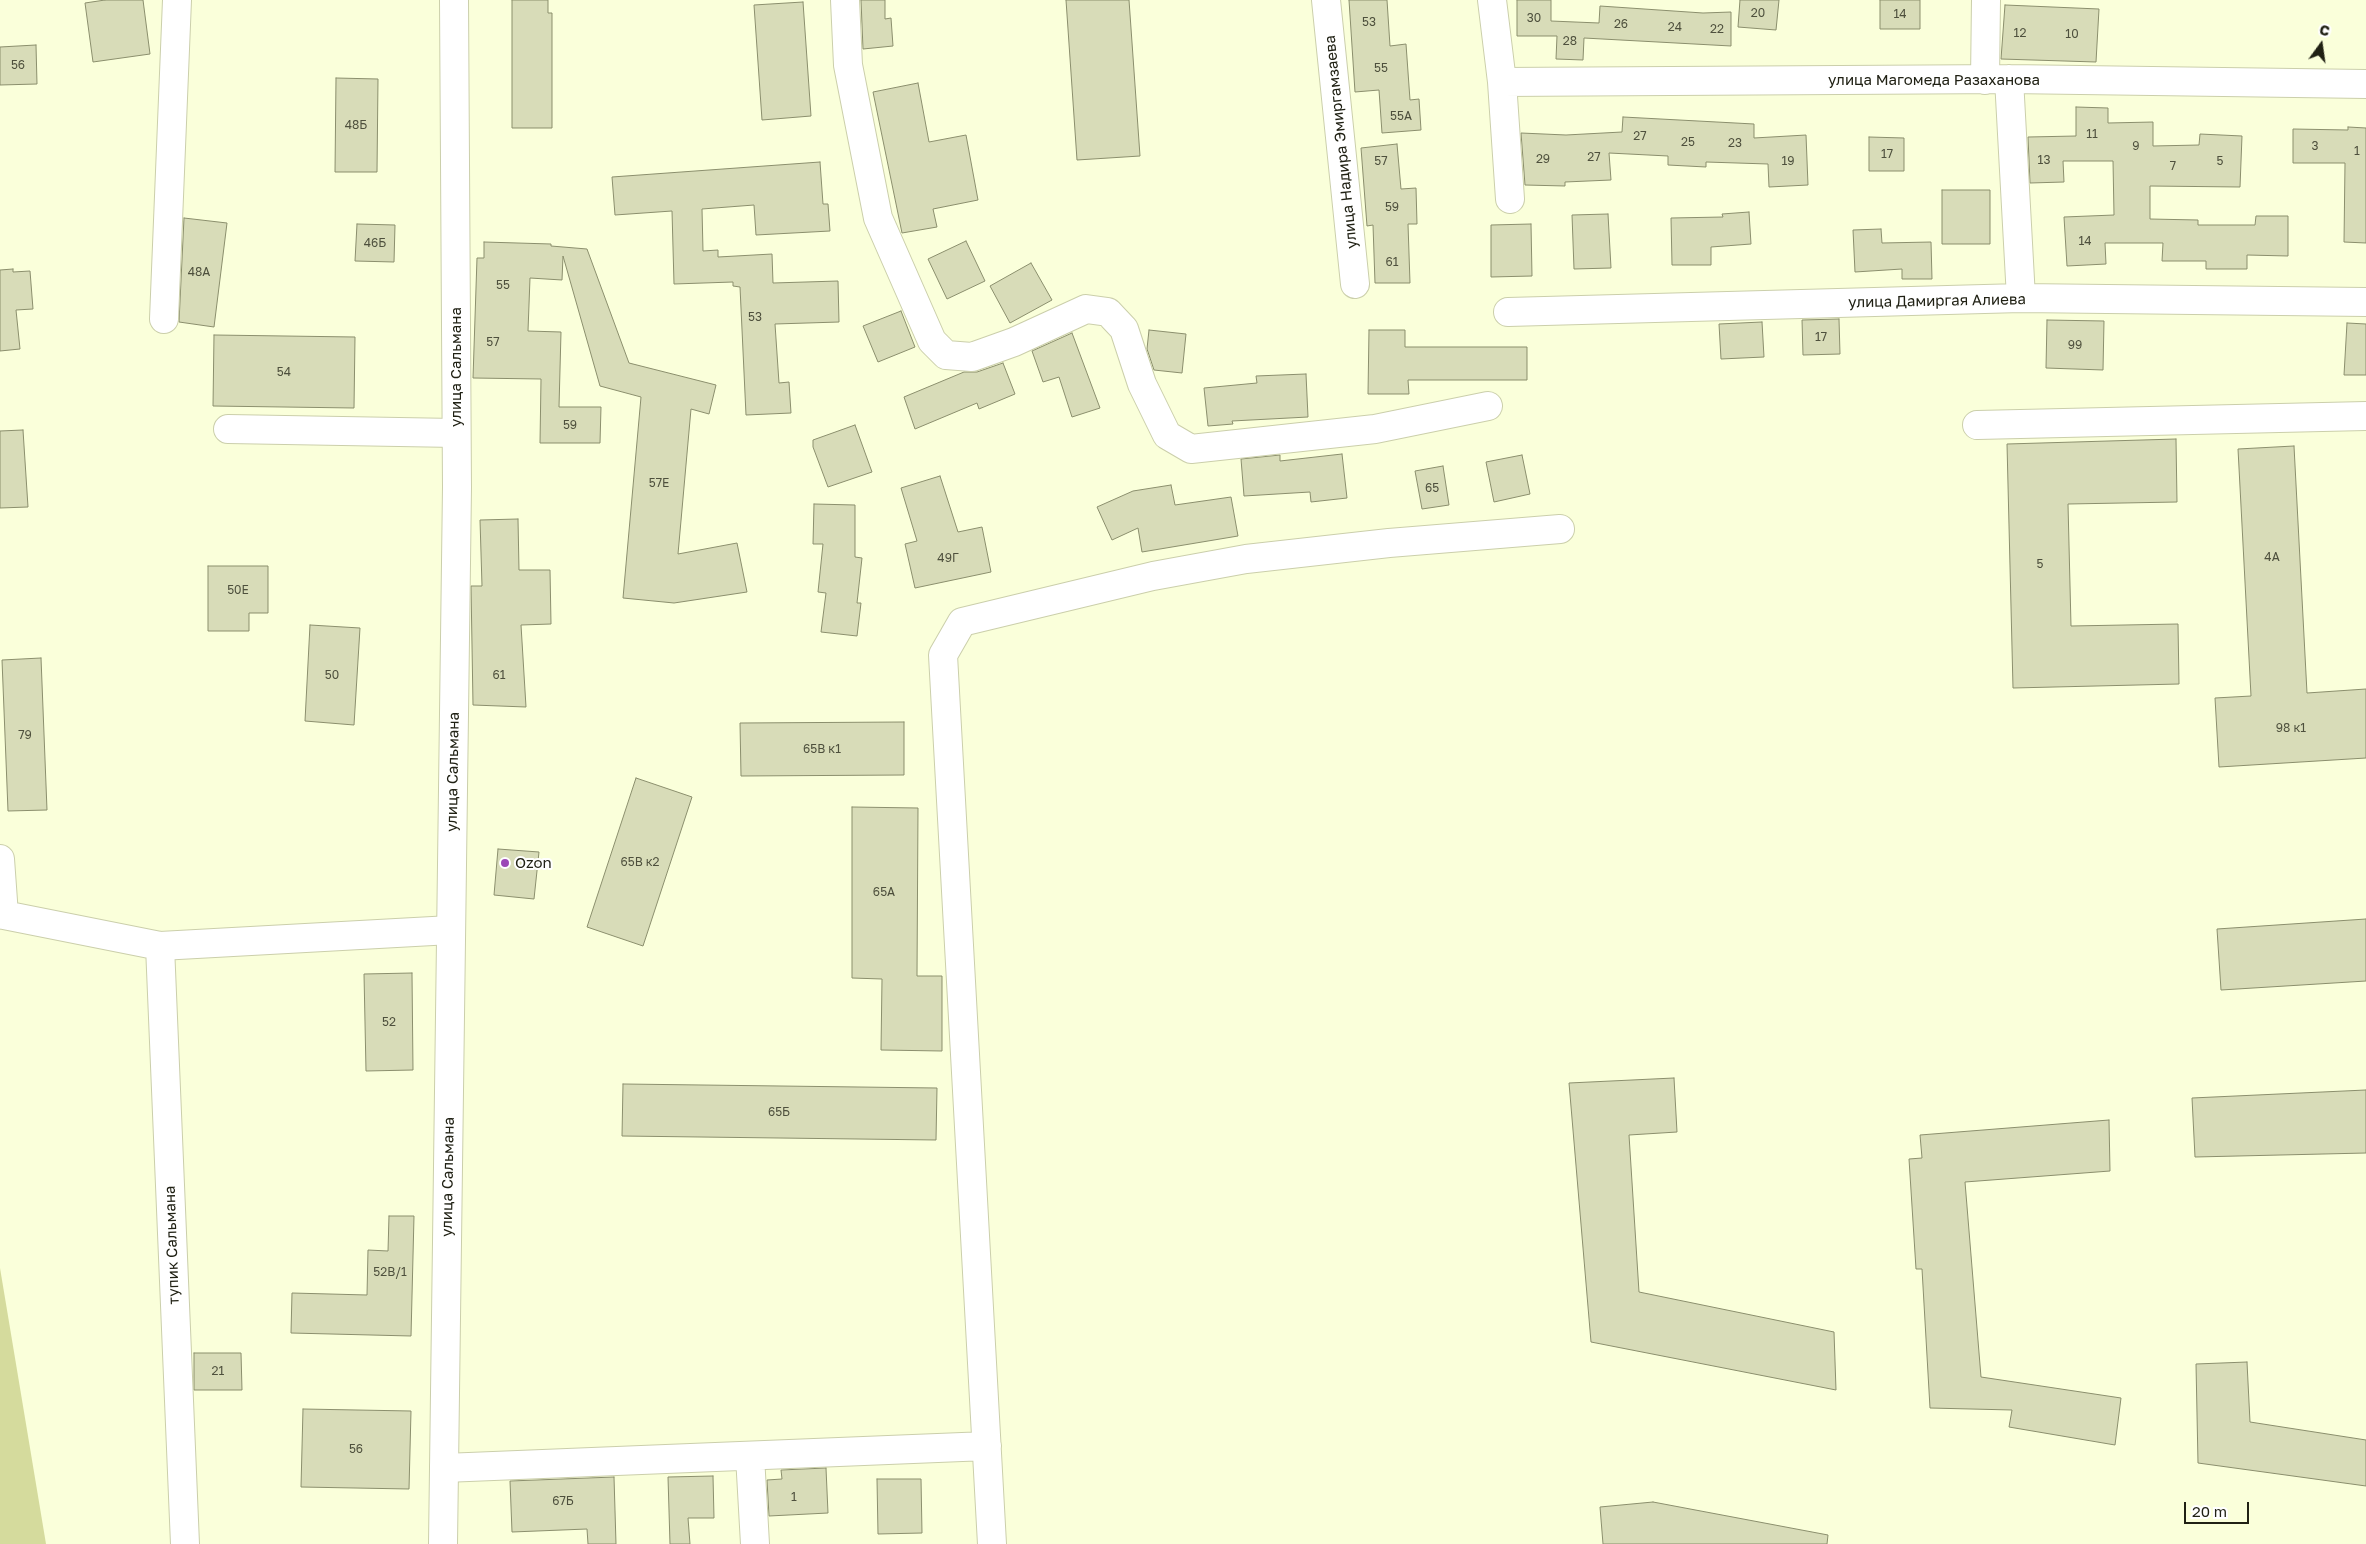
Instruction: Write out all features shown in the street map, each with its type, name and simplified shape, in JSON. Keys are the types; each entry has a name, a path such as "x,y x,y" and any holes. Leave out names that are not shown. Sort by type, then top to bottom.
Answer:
{"street":[{"path":"164,318 177,0"},
{"name":"улица Сальмана","path":"443,1544 456,432 454,0"},
{"path":"845,0 848,65 878,218 932,341 946,355 972,357 1014,342 1086,309 1108,312 1124,328 1142,384 1167,435 1191,448 1375,429 1488,406"},
{"name":"улица Надира Эмиргамзаева","path":"1326,0 1355,284"},
{"path":"1492,0 1502,82 1510,200"},
{"path":"1986,0 1997,80 2021,298"},
{"name":"улица Магомеда Разаханова","path":"1502,82 1997,80 2366,84"},
{"name":"улица Дамиргая Алиева","path":"1508,312 2021,298 2366,302"},
{"path":"1977,425 2366,416"},
{"path":"228,428 456,432"},
{"path":"992,1544 944,656 962,622 1153,576 1246,559 1388,543 1560,529"},
{"path":"0,858 4,915 160,946 451,930"},
{"name":"тупик Сальмана","path":"160,946 185,1544"},
{"path":"444,1468 987,1446"},
{"path":"750,1456 755,1544"}],"green space":[{"path":"0,1268 46,1544 0,1544"}],"building":[{"path":"105,0 143,0 150,54 93,62 85,3"},
{"path":"512,0 548,0 548,13 552,13 552,128 512,128"},
{"path":"861,0 885,0 885,19 891,18 893,46 863,49"},
{"path":"1066,0 1129,0 1140,156 1077,160"},
{"path":"1349,0 1387,0 1390,46 1406,44 1410,100 1419,99 1421,130 1382,133 1379,90 1355,92"},
{"path":"1517,0 1551,0 1551,21 1599,23 1600,6 1703,13 1731,12 1731,46 1584,38 1583,60 1556,59 1557,36 1517,36"},
{"path":"1740,0 1779,0 1776,30 1738,27"},
{"path":"1880,0 1920,0 1920,29 1880,29"},
{"path":"803,2 811,116 762,120 754,5"},
{"path":"2005,5 2099,9 2096,62 2001,59"},
{"path":"36,45 37,84 0,85 0,47"},
{"path":"336,78 378,79 377,172 335,172"},
{"path":"918,83 929,142 966,135 978,200 933,209 937,227 902,233 873,92"},
{"path":"2076,107 2108,108 2108,123 2153,122 2153,146 2199,145 2200,134 2242,136 2240,187 2150,186 2150,219 2198,220 2198,225 2255,225 2256,216 2288,216 2288,256 2247,255 2247,269 2206,269 2206,261 2162,261 2163,243 2105,243 2106,264 2067,266 2064,217 2114,215 2113,161 2063,161 2064,182 2030,183 2028,137 2076,136"},
{"path":"1623,117 1754,124 1754,138 1806,135 1808,185 1769,187 1768,164 1706,162 1706,167 1668,165 1668,156 1609,153 1611,180 1565,182 1565,186 1525,185 1521,133 1566,135 1622,132"},
{"path":"2348,127 2366,128 2366,243 2344,242 2345,163 2293,163 2293,129 2348,130"},
{"path":"1869,137 1904,138 1904,171 1869,171"},
{"path":"1397,144 1401,189 1416,188 1417,224 1408,224 1410,283 1375,283 1373,225 1367,226 1361,148"},
{"path":"820,162 823,204 828,204 830,231 756,235 754,205 702,209 703,251 718,250 718,257 772,254 773,283 838,281 839,322 775,324 779,383 789,382 791,413 746,415 740,287 733,286 733,282 674,284 672,211 615,215 612,177"},
{"path":"1942,190 1990,190 1990,244 1942,244"},
{"path":"1749,212 1751,244 1711,247 1711,265 1672,265 1671,218 1723,217 1722,214"},
{"path":"1608,214 1611,268 1574,269 1572,215"},
{"path":"184,218 227,223 214,327 179,322"},
{"path":"357,224 395,225 394,262 355,261"},
{"path":"1531,224 1532,276 1491,277 1491,225"},
{"path":"1881,229 1882,243 1931,242 1932,279 1902,279 1902,269 1855,272 1853,230"},
{"path":"966,241 985,281 947,299 928,259"},
{"path":"484,242 551,244 551,246 587,249 629,363 716,385 709,414 691,409 678,554 737,543 747,592 674,603 623,598 641,397 600,386 563,256 562,280 530,278 528,331 561,332 559,407 601,407 600,443 540,443 541,379 473,378 477,258 484,258"},
{"path":"1031,263 1052,300 1010,323 990,286"},
{"path":"13,269 13,272 30,271 33,309 16,310 20,349 0,351 0,270"},
{"path":"901,311 915,347 878,362 863,326"},
{"path":"1839,319 1840,354 1803,355 1802,320"},
{"path":"2047,320 2104,321 2103,370 2046,368"},
{"path":"1762,322 1764,357 1721,359 1719,324"},
{"path":"2347,323 2366,324 2366,375 2344,375"},
{"path":"1149,330 1186,334 1182,373 1154,370 1147,349"},
{"path":"1369,330 1405,330 1405,347 1527,347 1527,380 1408,380 1409,394 1368,394"},
{"path":"1072,333 1100,408 1072,417 1059,377 1043,382 1032,351"},
{"path":"214,335 355,337 354,408 213,406"},
{"path":"1003,363 1015,394 979,409 977,403 915,429 904,397 964,372 977,372"},
{"path":"1306,374 1308,417 1232,421 1233,424 1208,426 1204,388 1257,383 1256,376"},
{"path":"855,425 872,472 828,487 813,447 813,440"},
{"path":"23,430 28,507 0,508 0,431"},
{"path":"2176,439 2177,502 2068,504 2071,626 2178,624 2179,684 2013,688 2007,444"},
{"path":"2294,446 2307,693 2366,689 2366,758 2219,767 2215,698 2251,696 2238,449"},
{"path":"1342,454 1347,498 1311,502 1310,492 1244,496 1241,459 1280,455 1280,461"},
{"path":"1522,455 1530,494 1494,502 1486,462"},
{"path":"1443,466 1449,505 1422,509 1415,471"},
{"path":"940,476 958,532 982,527 991,572 915,588 905,544 917,541 901,488"},
{"path":"1171,485 1175,505 1231,497 1238,536 1142,552 1138,528 1112,540 1097,507 1133,491"},
{"path":"814,504 855,505 855,557 862,558 857,603 861,603 857,636 821,632 826,593 818,592 823,544 813,544"},
{"path":"518,519 519,570 550,570 551,624 521,625 526,707 473,705 471,586 482,586 480,520"},
{"path":"208,566 268,566 268,613 249,613 249,631 208,631"},
{"path":"310,625 360,628 354,725 305,721"},
{"path":"41,658 47,810 8,811 2,660"},
{"path":"904,722 904,775 741,776 740,723"},
{"path":"636,778 692,797 643,946 587,927"},
{"path":"852,807 918,808 917,976 942,976 942,1051 881,1050 882,979 852,978"},
{"path":"498,849 539,852 534,899 494,895"},
{"path":"2366,919 2366,981 2221,990 2217,929"},
{"path":"412,973 413,1070 366,1071 364,974"},
{"path":"1674,1078 1677,1132 1629,1135 1639,1292 1834,1332 1836,1390 1591,1342 1569,1083"},
{"path":"623,1084 937,1088 936,1140 622,1136"},
{"path":"2366,1090 2366,1153 2195,1157 2192,1098"},
{"path":"2109,1120 2110,1171 1965,1182 1981,1377 2121,1398 2115,1445 2009,1427 2012,1410 1930,1408 1922,1269 1916,1269 1909,1159 1922,1158 1920,1135"},
{"path":"389,1216 414,1216 411,1336 291,1333 292,1293 367,1295 368,1250 388,1251"},
{"path":"194,1353 241,1353 242,1390 194,1390"},
{"path":"2247,1362 2250,1422 2366,1440 2366,1486 2198,1463 2196,1364"},
{"path":"303,1409 411,1411 409,1489 301,1487"},
{"path":"826,1468 828,1513 769,1516 767,1480 782,1479 781,1470"},
{"path":"713,1476 714,1518 688,1518 690,1544 670,1544 668,1477"},
{"path":"614,1477 616,1544 588,1544 587,1529 512,1532 510,1481"},
{"path":"877,1479 921,1479 922,1533 878,1534"},
{"path":"1653,1502 1828,1535 1827,1544 1603,1544 1600,1507"}],"place":[{"name":"Ozon","path":"505,863"}]}
